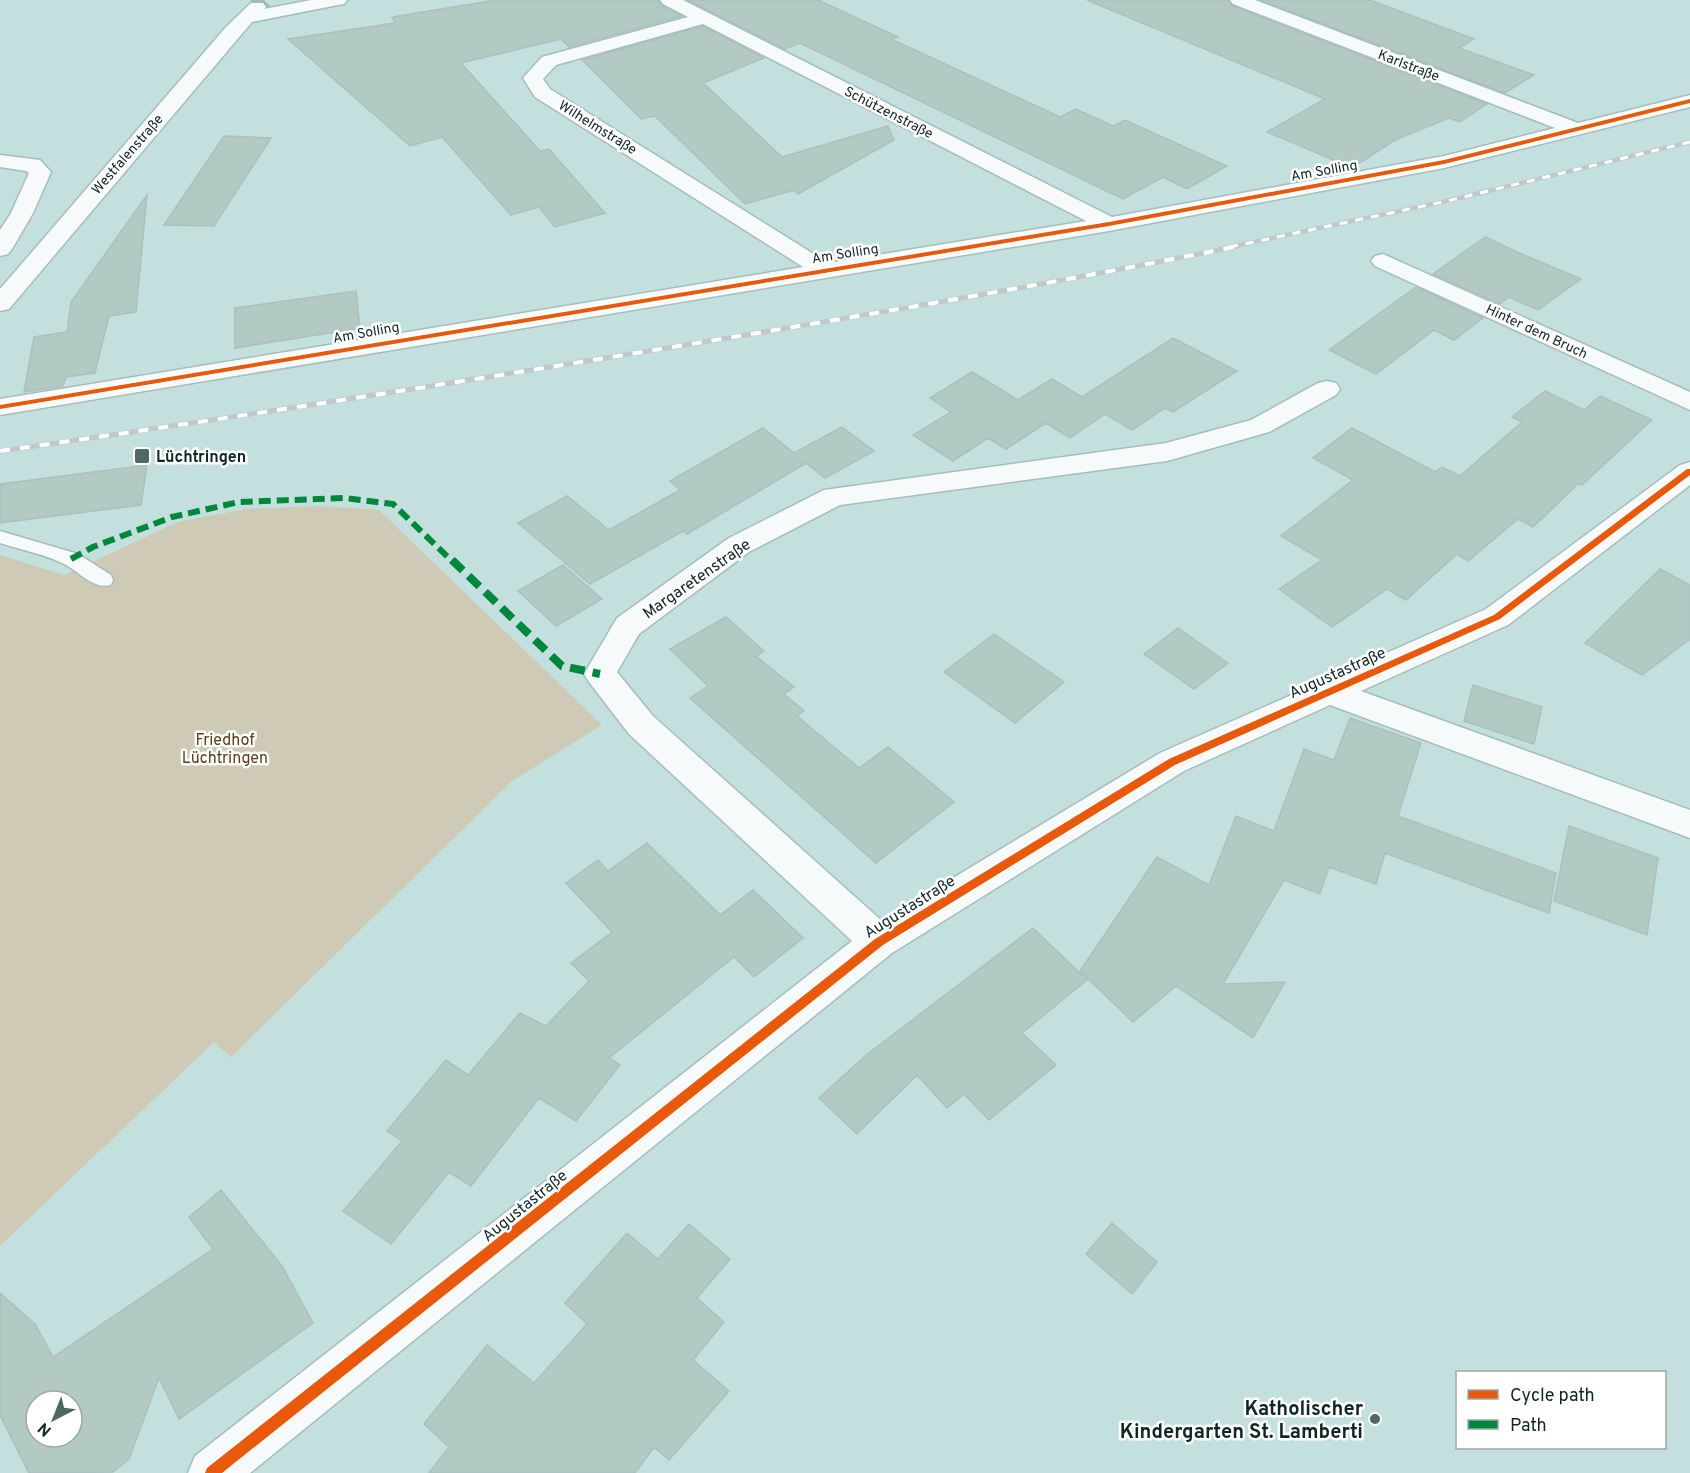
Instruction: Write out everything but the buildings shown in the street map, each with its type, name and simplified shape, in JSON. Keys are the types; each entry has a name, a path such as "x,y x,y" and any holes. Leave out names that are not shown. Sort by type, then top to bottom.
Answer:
{"street":[{"name":"Westfalenstraße","path":"0,304 252,12 263,16 338,0"},
{"name":"Schützenstraße","path":"669,0 1109,224"},
{"name":"Karlstraße","path":"1239,0 1578,130"},
{"name":"Wilhelmstraße","path":"705,18 549,61 533,78 542,93 823,270"},
{"name":"Am Solling","path":"0,407 1109,224 1444,162 1690,101"},
{"path":"0,161 32,165 40,172 22,213 0,249"},
{"name":"Hinter dem Bruch","path":"1383,261 1690,402"},
{"name":"Margaretenstraße","path":"879,942 641,725 600,674 628,626 739,545 834,496 1167,452 1260,426 1327,389"},
{"name":"Augustastraße","path":"212,1473 879,942 1172,762 1497,617 1690,471"},
{"path":"1329,692 1690,824"}],"lane":[{"path":"0,537 71,559 104,580"}],"green space":[{"name":"Friedhof Lüchtringen","path":"318,506 379,510 602,725 512,781 231,1057 214,1042 0,1246 0,555 64,575 178,522 246,509"}],"tunnel":[{"path":"257,7 264,0"}],"railway":[{"path":"1230,247 1447,201 1690,142"},
{"path":"0,451 679,346 1029,286 1238,246"}],"marked path":[{"path":"71,559 93,547 172,517 239,502 345,498 393,504 562,666 600,674"}],"cycle path":[{"path":"0,407 1109,224 1444,162 1690,101"},
{"path":"212,1473 879,942 1172,762 1497,617 1690,471"}],"place":[{"name":"Lüchtringen","path":"142,456"},
{"name":"Katholischer Kindergarten St. Lamberti","path":"1375,1419"}]}
